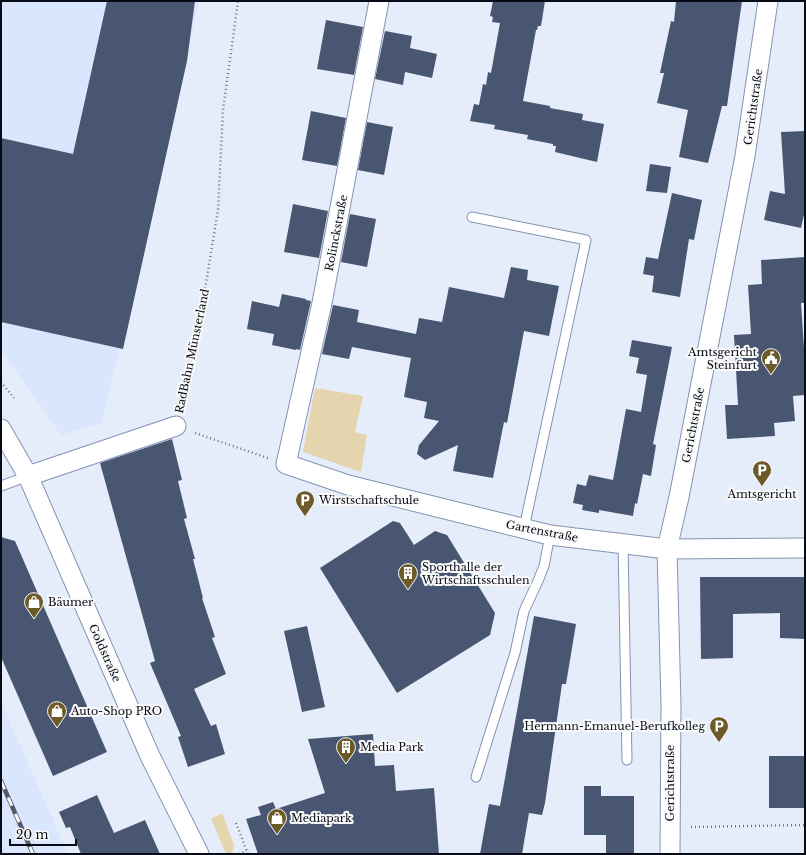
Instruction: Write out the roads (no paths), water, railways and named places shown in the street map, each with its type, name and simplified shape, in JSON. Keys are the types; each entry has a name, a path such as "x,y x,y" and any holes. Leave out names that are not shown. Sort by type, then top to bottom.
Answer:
{"street":[{"name":"Rolinckstraße","path":"286,464 322,303 379,1"},
{"name":"Gerichtstraße","path":"670,854 671,705 667,549 680,490 745,156 768,1"},
{"name":"RadBahn Münsterland","path":"36,473 176,426"},
{"name":"Goldstraße","path":"1,429 36,473 150,756 199,854"},
{"name":"Gartenstraße","path":"286,464 348,485 550,535 667,549 805,548"}],"lane":[{"path":"472,217 586,240 524,528"},
{"path":"1,486 36,473"},
{"path":"476,776 515,653 524,611 541,573 550,535"},
{"path":"623,543 627,760"}],"railway":[{"path":"1,781 33,854"}],"place":[{"name":"Amtsgericht Steinfurt","path":"771,375"},
{"name":"Amtsgericht","path":"762,487"},
{"name":"Wirstschaftschule","path":"305,517"},
{"name":"Sporthalle der Wirtschaftsschulen","path":"408,590"},
{"name":"Bäumer","path":"34,619"},
{"name":"Auto-Shop PRO","path":"57,728"},
{"name":"Hermann-Emanuel-Berufkolleg","path":"719,743"},
{"name":"Media Park","path":"346,764"},
{"name":"Mediapark","path":"277,835"}]}
